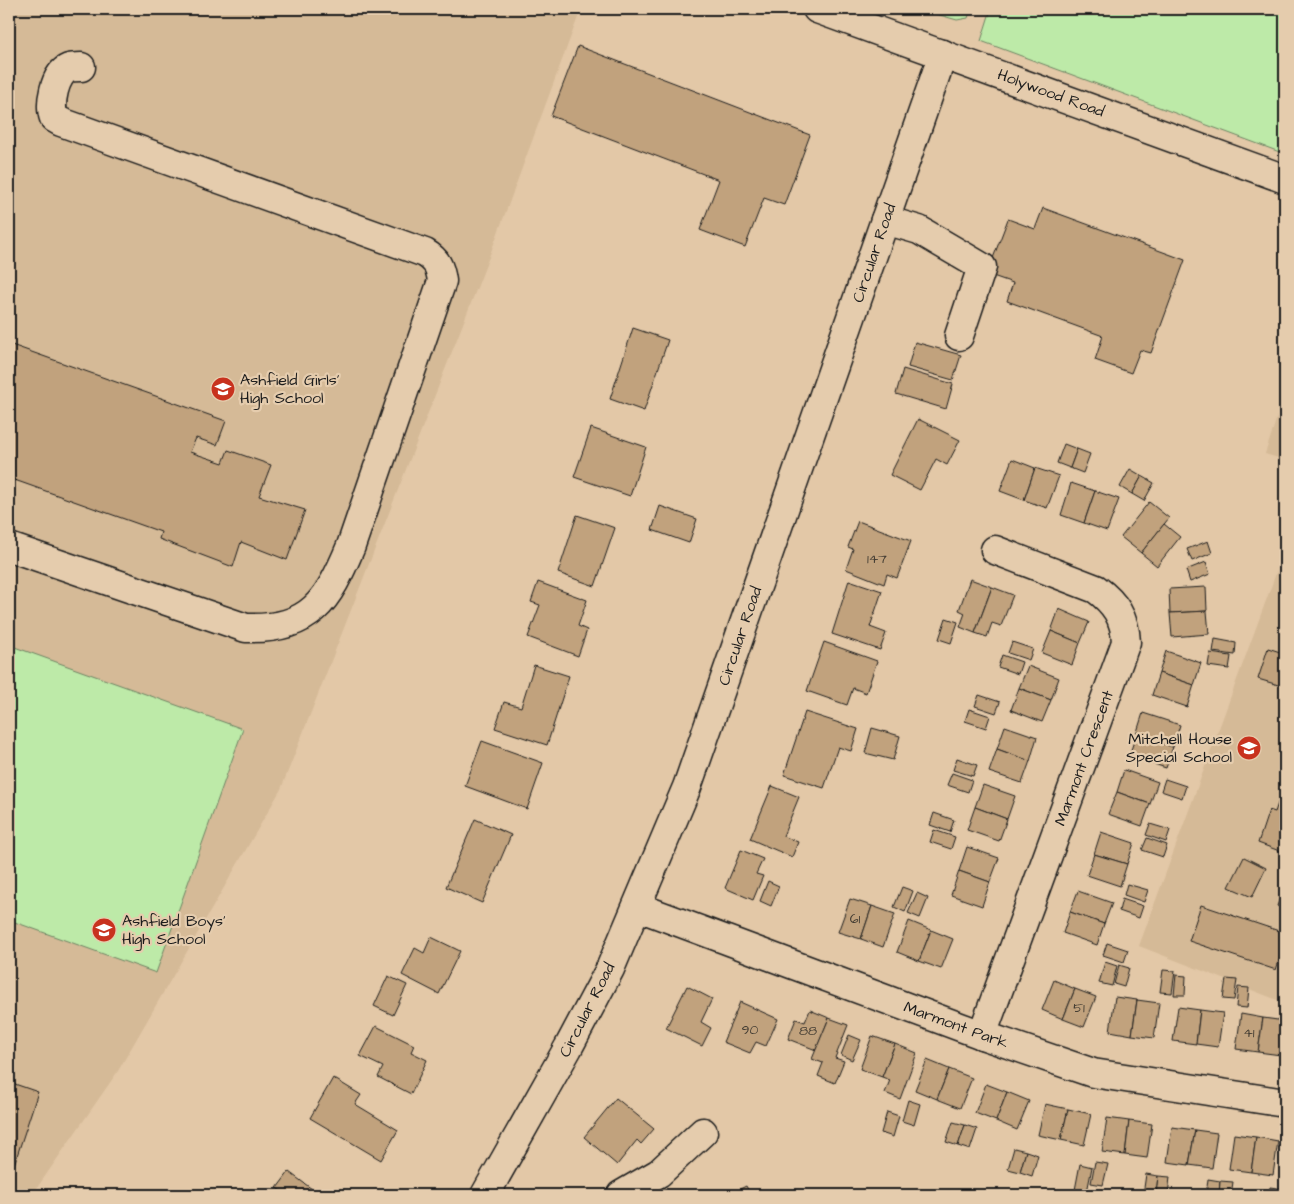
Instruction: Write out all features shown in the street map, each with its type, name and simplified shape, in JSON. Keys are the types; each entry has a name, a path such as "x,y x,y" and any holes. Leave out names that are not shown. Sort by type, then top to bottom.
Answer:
{"street":[{"name":"Holywood Road","path":"816,9 1285,179"},
{"name":"Circular Road","path":"485,1195 610,969 638,907 687,787 943,54"},
{"path":"9,547 246,628 269,629 302,620 335,583 351,546 442,281 441,269 434,258 425,252 54,118 51,99 62,73 70,68 81,67"},
{"path":"885,220 919,230 982,267 959,336"},
{"name":"Marmont Crescent","path":"982,1035 1126,642 1123,619 1108,598 1096,589 995,550"},
{"name":"Marmont Park","path":"638,907 982,1035 1093,1073 1285,1103"},
{"path":"621,1195 659,1173 704,1132"}],"shaded area":[{"name":"Ashfield Girls' High School","path":"9,9 581,9 489,257 281,789 118,1071 32,1195 9,1195"},
{"path":"1285,393 1285,460 1265,454"},
{"name":"Mitchell House Special School","path":"1285,549 1285,1003 1139,946"}],"green space":[{"path":"919,9 971,9 968,18 957,20"},
{"path":"991,9 1285,9 1285,154 981,41"},
{"path":"9,645 243,729 156,973 9,920"}],"building":[{"path":"578,46 810,135 784,205 764,198 745,247 700,230 719,180 551,116"},
{"path":"1043,208 1185,260 1151,353 1140,350 1131,373 1095,360 1103,336 1007,301 1013,283 987,274 1008,219 1035,229"},
{"path":"633,328 668,340 644,411 610,399"},
{"path":"915,342 961,355 953,380 908,367"},
{"path":"9,344 226,421 217,445 196,438 190,452 223,463 228,450 271,465 259,496 305,510 287,560 241,542 233,567 159,539 161,532 9,478"},
{"path":"903,369 953,384 946,409 896,394"},
{"path":"918,419 960,440 947,465 936,459 920,490 890,475"},
{"path":"591,428 646,447 630,496 574,477"},
{"path":"1064,444 1077,449 1070,468 1057,463"},
{"path":"1077,449 1090,454 1083,473 1070,468"},
{"path":"1012,459 1035,468 1024,500 1000,491"},
{"path":"1035,468 1059,476 1047,508 1024,500"},
{"path":"1130,469 1142,476 1132,494 1120,487"},
{"path":"1142,476 1154,483 1144,501 1132,494"},
{"path":"1071,483 1095,491 1084,523 1061,515"},
{"path":"1095,491 1119,499 1107,531 1084,523"},
{"path":"1149,502 1169,518 1141,553 1121,537"},
{"path":"660,506 697,519 689,543 652,530"},
{"path":"577,515 615,528 595,586 558,573"},
{"path":"858,521 911,541 897,578 887,574 884,584 846,569 853,549 848,547"},
{"path":"1164,524 1180,537 1157,566 1141,553"},
{"path":"1208,541 1212,553 1192,561 1187,549"},
{"path":"1206,562 1210,574 1190,582 1186,570"},
{"path":"970,579 992,587 975,633 960,627 965,613 959,610"},
{"path":"849,580 882,591 870,627 886,633 880,650 832,634"},
{"path":"538,582 587,600 578,626 587,630 578,656 528,637 540,605 531,602"},
{"path":"992,587 1013,595 1001,626 992,623 987,637 975,633"},
{"path":"1206,587 1207,611 1170,613 1169,589"},
{"path":"1059,609 1089,622 1080,643 1051,631"},
{"path":"1207,611 1209,634 1172,637 1170,613"},
{"path":"946,618 958,622 951,643 939,639"},
{"path":"1051,631 1080,643 1072,665 1042,653"},
{"path":"1215,639 1236,643 1235,655 1213,652"},
{"path":"824,642 877,661 866,693 853,688 847,705 807,691"},
{"path":"1012,642 1033,649 1029,660 1008,653"},
{"path":"1285,645 1285,687 1258,679 1268,648 1283,653"},
{"path":"1166,651 1201,663 1194,685 1159,673"},
{"path":"1210,653 1231,656 1229,669 1208,666"},
{"path":"1002,655 1022,662 1018,674 998,667"},
{"path":"534,665 569,676 547,745 495,728 504,702 521,707"},
{"path":"1028,666 1059,678 1051,700 1019,688"},
{"path":"1159,673 1194,685 1187,707 1152,695"},
{"path":"1019,688 1051,700 1042,722 1011,710"},
{"path":"979,695 1000,702 996,713 975,706"},
{"path":"969,709 990,716 986,728 965,721"},
{"path":"805,712 858,729 851,751 838,747 824,788 784,775"},
{"path":"1143,713 1180,725 1173,747 1136,735"},
{"path":"1005,726 1037,737 1030,761 997,749"},
{"path":"872,728 900,736 893,760 865,753"},
{"path":"1136,735 1173,747 1166,768 1129,756"},
{"path":"482,741 543,763 527,809 465,786"},
{"path":"997,749 1030,761 1022,783 989,772"},
{"path":"957,758 977,765 973,776 953,770"},
{"path":"1124,770 1158,782 1150,804 1117,792"},
{"path":"952,773 972,780 968,792 947,785"},
{"path":"1165,779 1186,786 1182,798 1161,791"},
{"path":"1285,783 1285,853 1258,843 1269,810 1275,812"},
{"path":"983,785 1015,796 1007,819 975,807"},
{"path":"772,786 799,797 783,836 798,842 792,857 750,839"},
{"path":"1117,792 1150,804 1142,826 1108,814"},
{"path":"975,807 1007,819 999,841 967,830"},
{"path":"934,813 954,820 950,832 930,825"},
{"path":"475,819 511,835 482,903 446,887"},
{"path":"1150,824 1170,830 1166,842 1146,835"},
{"path":"934,830 955,837 951,849 930,842"},
{"path":"1101,832 1134,843 1127,864 1094,854"},
{"path":"1147,838 1167,845 1163,857 1142,850"},
{"path":"967,847 999,858 990,882 959,871"},
{"path":"741,850 763,859 756,874 763,876 753,900 725,888"},
{"path":"1094,854 1127,864 1120,886 1087,875"},
{"path":"1244,857 1266,868 1252,897 1229,887"},
{"path":"959,871 990,882 982,906 951,895"},
{"path":"768,881 779,886 771,906 760,901"},
{"path":"1127,884 1148,890 1144,902 1124,895"},
{"path":"1285,884 1285,909 1277,906"},
{"path":"902,887 913,891 905,912 894,907"},
{"path":"1078,891 1112,903 1104,924 1070,912"},
{"path":"917,893 928,898 920,918 908,913"},
{"path":"850,899 872,906 861,939 838,932"},
{"path":"1122,899 1143,906 1139,918 1119,911"},
{"path":"1201,905 1285,933 1285,942 1276,970 1189,941"},
{"path":"872,906 895,914 883,947 861,939"},
{"path":"1070,912 1104,924 1097,945 1063,933"},
{"path":"909,921 931,930 919,961 897,952"},
{"path":"931,930 953,939 941,969 919,961"},
{"path":"431,937 460,951 439,994 402,975 415,948 424,953"},
{"path":"1107,943 1128,950 1124,962 1103,955"},
{"path":"1105,962 1117,966 1112,986 1099,983"},
{"path":"1119,965 1129,968 1124,987 1114,984"},
{"path":"1163,970 1175,971 1172,993 1160,992"},
{"path":"1176,975 1186,976 1185,995 1174,995"},
{"path":"388,976 407,985 393,1015 374,1006"},
{"path":"1226,979 1237,980 1234,1000 1223,999"},
{"path":"1054,980 1075,989 1063,1019 1042,1010"},
{"path":"687,986 712,999 701,1022 711,1028 702,1046 666,1028"},
{"path":"1238,987 1249,988 1247,1008 1236,1007"},
{"path":"1075,989 1096,997 1084,1027 1063,1019"},
{"path":"1115,997 1137,1000 1132,1035 1110,1031"},
{"path":"1137,1000 1159,1003 1154,1038 1132,1035"},
{"path":"740,1002 778,1019 766,1046 756,1042 750,1053 723,1042"},
{"path":"1178,1007 1200,1010 1196,1044 1173,1041"},
{"path":"810,1010 829,1018 816,1050 788,1039 796,1019 805,1022"},
{"path":"1200,1010 1223,1013 1218,1047 1196,1044"},
{"path":"1241,1014 1263,1018 1258,1052 1236,1049"},
{"path":"829,1018 848,1025 835,1058 844,1061 835,1083 818,1076 823,1063 812,1059"},
{"path":"1263,1018 1285,1021 1281,1055 1258,1052"},
{"path":"376,1026 414,1045 411,1052 427,1060 411,1094 378,1077 383,1067 360,1056"},
{"path":"849,1035 861,1040 852,1060 841,1055"},
{"path":"872,1036 895,1044 882,1077 860,1069"},
{"path":"895,1044 917,1053 900,1099 885,1093 890,1080 882,1077"},
{"path":"927,1060 949,1069 937,1099 915,1090"},
{"path":"949,1069 972,1078 960,1108 937,1099"},
{"path":"333,1078 361,1095 355,1104 398,1130 381,1160 310,1118"},
{"path":"9,1082 38,1092 9,1180"},
{"path":"986,1084 1007,1092 996,1121 975,1113"},
{"path":"1007,1092 1029,1101 1017,1130 996,1121"},
{"path":"616,1098 654,1129 641,1144 637,1140 617,1165 584,1137"},
{"path":"908,1100 920,1104 914,1125 902,1121"},
{"path":"1045,1104 1068,1109 1061,1140 1038,1135"},
{"path":"1068,1109 1091,1114 1084,1145 1061,1140"},
{"path":"887,1112 899,1116 893,1137 881,1133"},
{"path":"1107,1118 1129,1121 1125,1155 1102,1152"},
{"path":"1129,1121 1152,1124 1147,1158 1125,1155"},
{"path":"953,1122 965,1125 958,1146 946,1142"},
{"path":"965,1125 977,1129 970,1150 958,1146"},
{"path":"1172,1127 1195,1130 1189,1165 1167,1162"},
{"path":"1195,1130 1217,1133 1212,1168 1189,1165"},
{"path":"1234,1134 1256,1137 1251,1172 1229,1169"},
{"path":"1256,1137 1278,1141 1273,1175 1251,1172"},
{"path":"1014,1148 1026,1151 1020,1172 1008,1169"},
{"path":"1026,1151 1038,1155 1032,1176 1020,1172"},
{"path":"1095,1162 1108,1164 1103,1185 1091,1183"},
{"path":"1080,1164 1092,1167 1087,1192 1075,1190"},
{"path":"289,1172 320,1195 286,1195 277,1188"},
{"path":"1146,1174 1158,1176 1156,1195 1143,1195"},
{"path":"1158,1176 1170,1177 1168,1195 1156,1195"},
{"path":"1208,1179 1220,1181 1219,1195 1206,1195"},
{"path":"1220,1181 1233,1182 1231,1195 1219,1195"},
{"path":"746,1186 751,1195 728,1195"},
{"path":"1270,1187 1283,1189 1282,1195 1269,1195"}],"place":[{"name":"Ashfield Girls' High School","path":"223,389"},
{"name":"Mitchell House Special School","path":"1249,748"},
{"name":"Ashfield Boys' High School","path":"104,930"}]}
